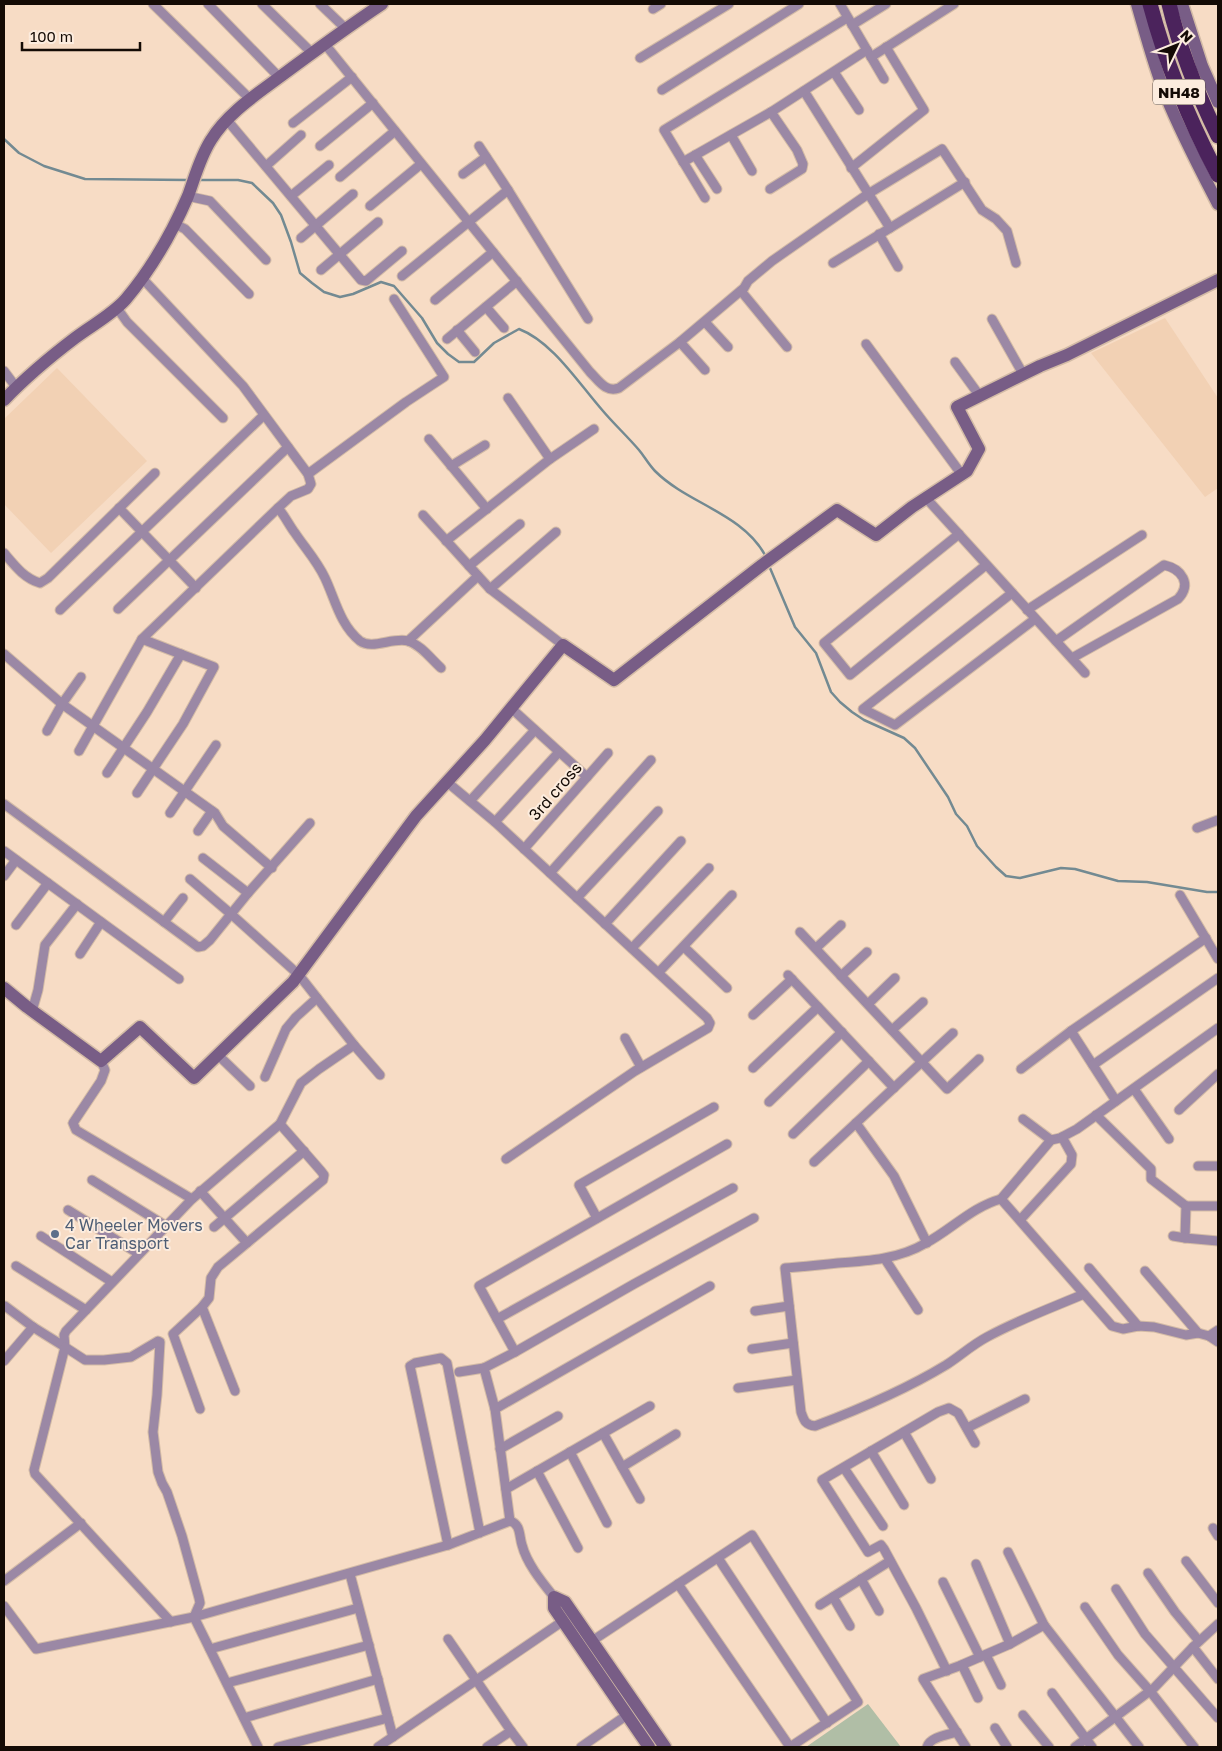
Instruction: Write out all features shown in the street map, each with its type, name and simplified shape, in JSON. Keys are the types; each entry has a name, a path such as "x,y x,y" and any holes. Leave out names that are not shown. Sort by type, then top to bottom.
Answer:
{"highway":[{"name":"NH48","path":"1146,4 1181,97 1218,175"},
{"name":"NH48","path":"1169,4 1193,79 1218,136"}],"street":[{"path":"153,4 250,99"},
{"path":"208,4 279,77"},
{"path":"262,4 312,52"},
{"path":"320,4 345,28"},
{"path":"4,400 75,338 125,301 162,250 188,195 201,158 211,139 227,120 250,99 324,43 382,4"},
{"path":"640,58 728,4"},
{"path":"662,90 799,4"},
{"path":"840,4 884,79"},
{"path":"705,198 664,130 850,21 886,4"},
{"path":"683,162 771,112 834,72 886,47 954,4"},
{"path":"1146,4 1155,67 1166,97 1218,204"},
{"path":"1182,4 1199,57 1218,102"},
{"path":"324,43 590,372 606,388 612,390 619,388 705,322 772,261 868,194 942,148 982,210 996,219 1007,231 1016,263"},
{"path":"851,168 924,110 886,47"},
{"path":"834,72 859,110"},
{"path":"293,123 352,77"},
{"path":"804,92 890,228"},
{"path":"320,146 373,103"},
{"path":"770,189 802,169 804,164 797,150 771,112"},
{"path":"227,120 361,280 366,282 402,251"},
{"path":"340,177 396,131"},
{"path":"266,166 302,135"},
{"path":"732,135 752,171"},
{"path":"479,146 588,319"},
{"path":"695,155 717,189"},
{"path":"463,174 486,157"},
{"path":"370,206 421,164"},
{"path":"291,196 329,165"},
{"path":"833,263 965,182"},
{"path":"402,276 508,190"},
{"path":"301,238 353,194"},
{"path":"188,195 210,201 266,260"},
{"path":"321,270 378,222"},
{"path":"175,224 185,229 249,294"},
{"path":"879,234 898,267"},
{"path":"435,300 493,252"},
{"path":"79,752 142,639 291,496 308,489 311,484 308,474 242,386 142,278"},
{"path":"423,515 490,589 563,645 614,680 762,565 837,510 876,535 926,498 962,475 967,471 979,449 957,407 1218,280"},
{"path":"447,339 517,281"},
{"path":"741,291 787,346"},
{"path":"308,474 406,402 444,377 394,299"},
{"path":"486,307 504,328"},
{"path":"116,308 127,322 223,418"},
{"path":"992,318 1023,374"},
{"path":"705,322 728,347"},
{"path":"457,330 475,352"},
{"path":"680,342 706,370"},
{"path":"866,344 962,475"},
{"path":"955,362 979,395"},
{"path":"4,371 16,388"},
{"path":"508,398 550,459"},
{"path":"60,610 264,415"},
{"path":"446,541 550,459 594,429"},
{"path":"429,439 487,509"},
{"path":"451,466 486,445"},
{"path":"118,608 288,447"},
{"path":"4,553 22,574 30,580 40,582 48,578 155,473"},
{"path":"926,498 1086,673"},
{"path":"119,508 196,588"},
{"path":"278,508 294,533 318,564 339,614 349,630 361,642 372,645 390,640 408,641 420,648 441,668"},
{"path":"469,566 520,524"},
{"path":"490,589 556,532"},
{"path":"958,534 824,643 850,675 986,565"},
{"path":"1027,610 1142,535"},
{"path":"1056,641 1164,565 1171,567 1184,578 1184,593 1178,599 1072,658"},
{"path":"408,641 478,576"},
{"path":"1012,593 863,709 895,725 1035,619"},
{"path":"137,794 183,724 214,667 142,639"},
{"path":"100,1061 140,1027 194,1078 299,975 416,816 485,740 563,645"},
{"path":"4,654 62,704 212,811 220,819 223,826 272,868"},
{"path":"107,773 147,712 181,654"},
{"path":"47,731 62,704 81,677"},
{"path":"511,708 586,777"},
{"path":"470,801 535,730"},
{"path":"170,813 216,745"},
{"path":"495,822 559,752"},
{"name":"3rd cross","path":"524,849 608,753"},
{"path":"550,873 650,760"},
{"path":"447,782 495,822 659,972 707,1018 710,1024 708,1028 641,1067 506,1159"},
{"path":"4,804 198,947 203,946 210,940 248,893 310,823"},
{"path":"198,831 212,811"},
{"path":"578,898 658,811"},
{"path":"1197,828 1218,820"},
{"path":"605,924 681,840"},
{"path":"4,851 179,978"},
{"path":"203,858 248,893"},
{"path":"4,876 16,860"},
{"path":"632,948 709,868"},
{"path":"190,879 299,975 380,1076"},
{"path":"16,925 48,883"},
{"path":"659,972 732,895"},
{"path":"1180,895 1218,959"},
{"path":"164,922 183,898"},
{"path":"32,1011 38,990 45,945 77,904"},
{"path":"80,954 102,922"},
{"path":"816,948 841,925"},
{"path":"800,932 947,1089 979,1059"},
{"path":"1020,1069 1206,938"},
{"path":"684,947 727,988"},
{"path":"842,976 867,952"},
{"path":"753,1015 790,977 894,1088"},
{"path":"868,1004 895,978"},
{"path":"1093,1065 1218,978"},
{"path":"4,988 100,1061 106,1070 101,1081 73,1123 76,1130 192,1199"},
{"path":"265,1077 286,1029 317,998"},
{"path":"892,1030 923,1002"},
{"path":"753,1068 818,1007"},
{"path":"1084,1294 1015,1323 985,1338 946,1365 854,1411 815,1426 805,1422 801,1412 784,1268 885,1259 927,1243 970,1212 988,1202 1001,1199 1051,1140 1062,1137 1096,1115 1218,1028"},
{"path":"770,1102 842,1032"},
{"path":"1071,1032 1116,1101"},
{"path":"814,1162 953,1033"},
{"path":"625,1038 641,1067"},
{"path":"171,1622 35,1474 34,1470 65,1347 64,1335 200,1191 280,1124 301,1083 354,1045"},
{"path":"218,1054 250,1086"},
{"path":"793,1134 869,1061"},
{"path":"1179,1110 1218,1074"},
{"path":"1134,1089 1169,1138"},
{"path":"598,1218 579,1185 714,1107"},
{"path":"1096,1115 1151,1169 1150,1178 1186,1206 1218,1206"},
{"path":"1023,1119 1051,1140"},
{"path":"200,1409 173,1334 209,1298 211,1278 218,1267 322,1180 324,1175 280,1124"},
{"path":"856,1124 894,1176 927,1243"},
{"path":"1020,1220 1071,1164 1072,1155 1062,1137"},
{"path":"515,1352 479,1286 727,1144"},
{"path":"214,1227 304,1151"},
{"path":"1198,1166 1218,1166"},
{"path":"92,1180 166,1226"},
{"path":"497,1319 732,1188"},
{"path":"200,1191 246,1243"},
{"path":"1001,1199 1112,1326 1123,1330 1138,1326 1154,1327 1186,1335 1198,1333 1209,1336 1218,1342"},
{"path":"1185,1238 1186,1206"},
{"path":"68,1210 139,1254"},
{"path":"459,1372 484,1368 515,1352 754,1218"},
{"path":"41,1236 112,1282"},
{"path":"1173,1236 1218,1241"},
{"path":"885,1259 918,1310"},
{"path":"16,1266 86,1310"},
{"path":"1089,1268 1138,1326"},
{"path":"1145,1271 1198,1333"},
{"path":"495,1409 710,1286"},
{"path":"5,1306 85,1360 131,1357 148,1346 158,1341 160,1342 153,1432 158,1472 182,1536 200,1604 194,1617"},
{"path":"755,1311 789,1306"},
{"path":"202,1307 235,1391"},
{"path":"4,1361 34,1327"},
{"path":"1209,1336 1218,1330"},
{"path":"752,1349 793,1343"},
{"path":"448,1545 410,1368 411,1364 441,1358 447,1363 480,1533"},
{"path":"484,1368 495,1409 510,1521"},
{"path":"738,1388 798,1380"},
{"path":"967,1428 1025,1399"},
{"path":"506,1489 650,1406"},
{"path":"946,1671 916,1608 881,1545 868,1552 822,1480 938,1412 949,1408 958,1413 975,1443"},
{"path":"500,1449 558,1416"},
{"path":"904,1432 931,1479"},
{"path":"603,1433 640,1499"},
{"path":"622,1467 676,1434"},
{"path":"570,1452 607,1523"},
{"path":"871,1452 904,1505"},
{"path":"844,1468 883,1526"},
{"path":"537,1471 578,1548"},
{"path":"4,1606 36,1649 194,1617 448,1545 510,1521 515,1522 525,1552 539,1578 554,1597 565,1602 665,1747"},
{"path":"4,1581 81,1523"},
{"path":"592,1642 678,1584 752,1535 858,1702 790,1747 678,1584"},
{"path":"1008,1552 1044,1625 1139,1747"},
{"path":"718,1558 827,1723"},
{"path":"820,1605 890,1561"},
{"path":"1186,1561 1218,1603"},
{"path":"976,1564 1010,1644"},
{"path":"1148,1573 1218,1679"},
{"path":"350,1574 393,1737"},
{"path":"860,1579 879,1611"},
{"path":"943,1582 1001,1685"},
{"path":"1116,1589 1146,1634 1218,1718"},
{"path":"554,1597 554,1608 649,1747"},
{"path":"833,1597 850,1626"},
{"path":"210,1650 358,1608"},
{"path":"1086,1608 1118,1655 1150,1691 1194,1747"},
{"path":"194,1617 258,1747"},
{"path":"378,1747 563,1621"},
{"path":"1075,1747 1089,1744 1116,1718 1150,1691 1218,1624"},
{"path":"966,1747 923,1678 983,1656 1010,1644 1044,1625"},
{"path":"448,1639 523,1747"},
{"path":"227,1683 369,1645"},
{"path":"962,1665 978,1698"},
{"path":"244,1718 378,1679"},
{"path":"1052,1693 1089,1744"},
{"path":"1023,1714 1049,1747"},
{"path":"581,1747 627,1715"},
{"path":"278,1747 388,1718"},
{"path":"995,1728 1007,1747"},
{"path":"487,1747 511,1731"},
{"path":"927,1747 932,1740 957,1732"}],"shaded area":[{"path":"1165,318 1218,398 1218,488 1205,497 1091,353"},
{"path":"57,368 147,461 51,553 4,504 4,419"}],"green space":[{"path":"868,1704 901,1747 806,1747"}],"waterway":[{"path":"4,139 19,153 44,166 85,179 188,180"},
{"path":"199,180 238,180 252,183 273,203 281,215 300,273 324,292 340,297 353,294 381,282 394,286 422,318 437,343 459,362 474,362 494,343 519,329 531,335 565,365 655,471 683,492 743,529 765,555"},
{"path":"770,568 795,627 816,653 831,692 852,712 864,720 904,738 915,748 948,797 956,814 967,826 977,846 1006,876 1020,878 1061,868 1075,869 1118,881 1147,882 1207,892 1218,892"}],"place":[{"name":"4 Wheeler Movers Car Transport","path":"55,1234"}]}
